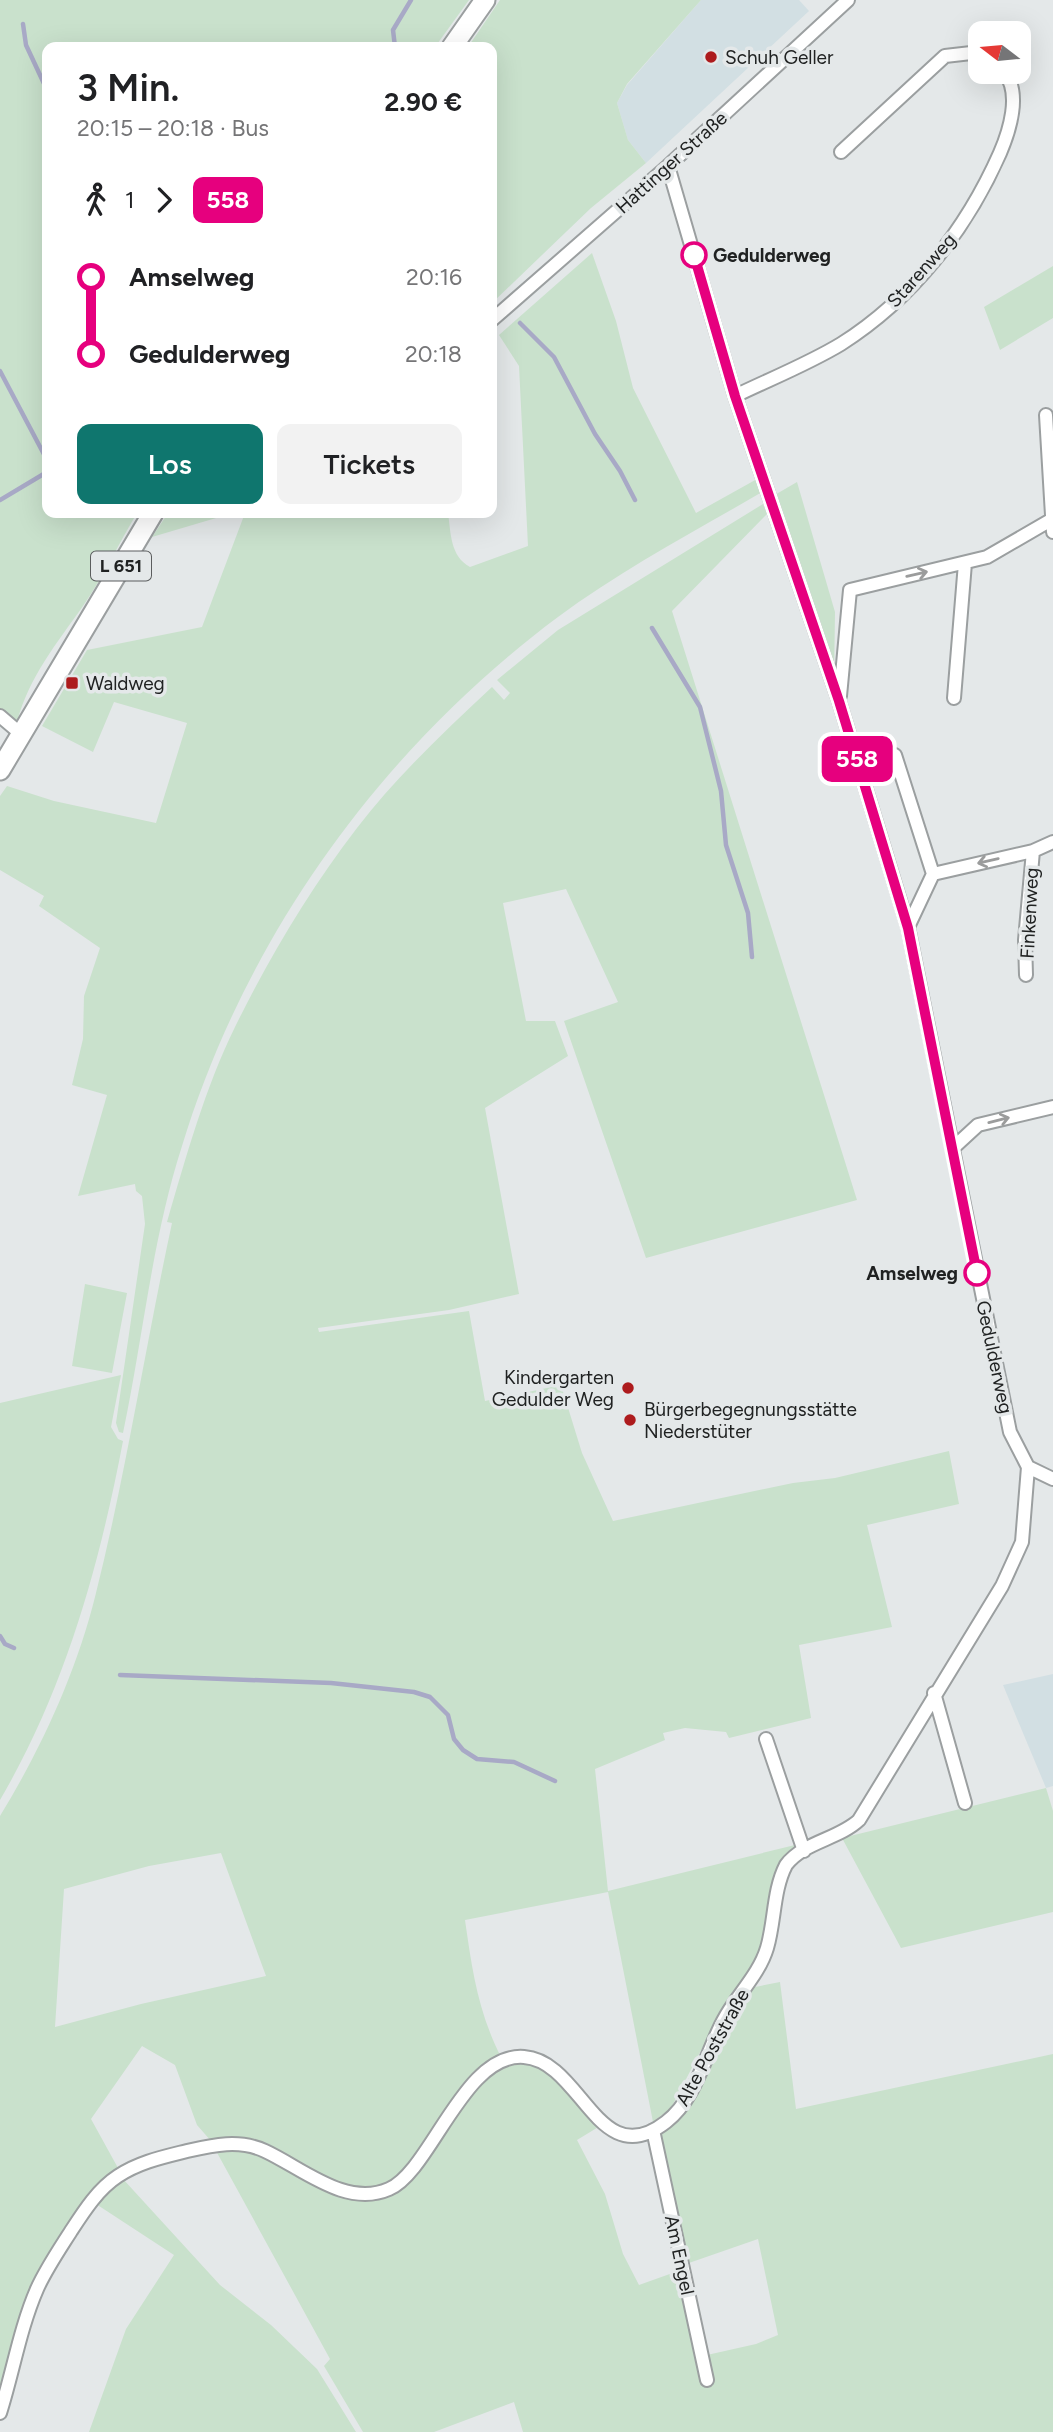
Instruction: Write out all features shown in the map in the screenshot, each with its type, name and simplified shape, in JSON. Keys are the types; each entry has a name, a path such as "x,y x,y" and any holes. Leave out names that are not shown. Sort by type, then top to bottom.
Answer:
{"main road":[{"path":"456,42 485,0"},
{"name":"L 651","path":"0,770 150,518"}],"street":[{"name":"Hattinger Straße","path":"497,316 668,166 848,0"},
{"path":"841,152 945,55 968,53"},
{"name":"Starenweg","path":"735,396 849,338 895,303 943,249 969,215 1011,128 1011,96 1008,84"},
{"name":"Gedulderweg","path":"668,166 735,396 839,701 908,928 1010,1432 1028,1467"},
{"path":"839,701 850,590 987,558 1052,526 1046,415"},
{"path":"954,698 965,563"},
{"path":"0,716 21,734"},
{"path":"895,755 933,874 908,928"},
{"name":"Finkenweg","path":"933,874 1033,850 1053,842"},
{"name":"Finkenweg","path":"1026,975 1025,940 1033,850"},
{"path":"953,1148 978,1125 1053,1107"},
{"path":"1028,1467 1053,1479"},
{"name":"Alte Poststraße","path":"653,2130 674,2115 684,2102 724,2019 762,1961 783,1872 791,1858 859,1820 934,1693 985,1619 1022,1542 1028,1467"},
{"path":"934,1693 965,1804"},
{"path":"766,1738 804,1851"},
{"path":"0,2413 30,2310 45,2272 94,2198 115,2178 138,2166 204,2147 244,2144 261,2149 338,2189 357,2194 377,2194 406,2179 456,2104 496,2065 516,2056 535,2059 552,2066 613,2132 629,2136 653,2130"},
{"name":"Am Engel","path":"653,2130 707,2380"}],"shaded area":[{"path":"701,0 799,0 809,11 646,163 628,140 617,103 627,85"},
{"path":"1053,1674 1053,1786 1046,1788 1003,1685"}],"green space":[{"path":"0,0 469,0 439,42 42,42 42,518 134,518 90,595 36,675 17,722 0,710"},
{"path":"500,0 701,0 627,84 617,103 628,140 646,163 591,208 497,298 497,42 471,42"},
{"path":"592,253 616,321 633,388 696,513 757,479 762,492 607,583 558,617 494,669 434,725 379,787 328,852 283,921 243,993 209,1068 182,1146 163,1217 123,1433 119,1432 116,1423 145,1224 142,1196 136,1191 135,1184 78,1196 107,1095 72,1085 83,1039 84,996 100,948 39,906 44,896 0,870 0,796 7,786 54,801 156,823 187,723 114,702 93,752 42,726 87,650 202,627 243,518 449,518 455,550 470,567 528,546 519,366 499,335"},
{"path":"1053,266 1053,318 1000,350 984,307"},
{"path":"797,482 835,612 834,679 773,496"},
{"path":"763,504 767,514 672,611 857,1200 646,1258 564,1021 618,1002 566,889 503,903 526,1021 555,1021 568,1056 485,1108 519,1294 449,1310 318,1328 319,1332 469,1311 485,1401 561,1385 582,1453 613,1521 793,1483 835,1478 949,1451 959,1504 867,1525 892,1627 799,1645 811,1718 729,1738 726,1732 685,1728 663,1733 665,1740 595,1769 608,1891 795,1845 781,1863 758,1954 709,2035 671,2108 653,2122 608,1892 465,1920 481,2007 501,2057 402,2176 375,2189 341,2185 284,2155 211,2141 197,2125 175,2065 142,2046 91,2119 118,2168 93,2193 56,2246 31,2302 0,2397 0,1816 56,1710 78,1654 95,1597 126,1458 172,1223 167,1222 189,1148 214,1074 248,1001 291,924 340,851 404,773 492,687 504,700 510,693 497,680 558,630","holes":["221,1853 266,1976 141,2004 55,2027 64,1889 149,1866"]},
{"path":"165,518 216,518 152,537"},
{"path":"85,1284 127,1293 112,1373 72,1366"},
{"path":"121,1375 111,1427 118,1439 123,1441 91,1581 61,1671 43,1715 0,1800 0,1403"},
{"path":"1046,1788 1053,1811 1053,1912 901,1948 842,1838"},
{"path":"780,1982 796,2109 1053,2054 1053,2432 523,2432 514,2402 434,2432 363,2432 324,2366 330,2359 215,2149 254,2150 318,2182 382,2197 406,2185 480,2082 509,2061 539,2062 600,2126 577,2140 605,2194 623,2254 639,2285 681,2270 707,2355 756,2344 778,2335 758,2239 686,2264 658,2138 684,2114 730,2020 750,1988"},
{"path":"123,2179 220,2285 271,2325 317,2369 356,2432 89,2432 126,2329 174,2255 96,2204"}],"waterway":[{"path":"394,42 393,30 411,0"},
{"path":"23,24 26,45 42,79"},
{"path":"520,323 554,357 595,434 620,471 635,500"},
{"path":"0,371 42,451"},
{"path":"0,500 42,475"},
{"path":"652,628 700,707 721,791 726,845 748,913 752,957"},
{"path":"0,1636 5,1644 14,1648"},
{"path":"120,1675 331,1683 414,1692 430,1697 448,1715 454,1739 463,1750 477,1759 514,1762 555,1781"}],"bus line":[{"name":"558","path":"694,255 735,396 839,701 908,928 977,1273"}],"place":[{"name":"Schuh Geller","path":"711,57"},
{"name":"Gedulderweg","path":"694,255"},
{"name":"Waldweg","path":"72,683"},
{"name":"Amselweg","path":"977,1273"},
{"name":"Kindergarten Gedulder Weg","path":"628,1388"},
{"name":"Bürgerbegegnungsstätte Niederstüter","path":"630,1420"}]}
